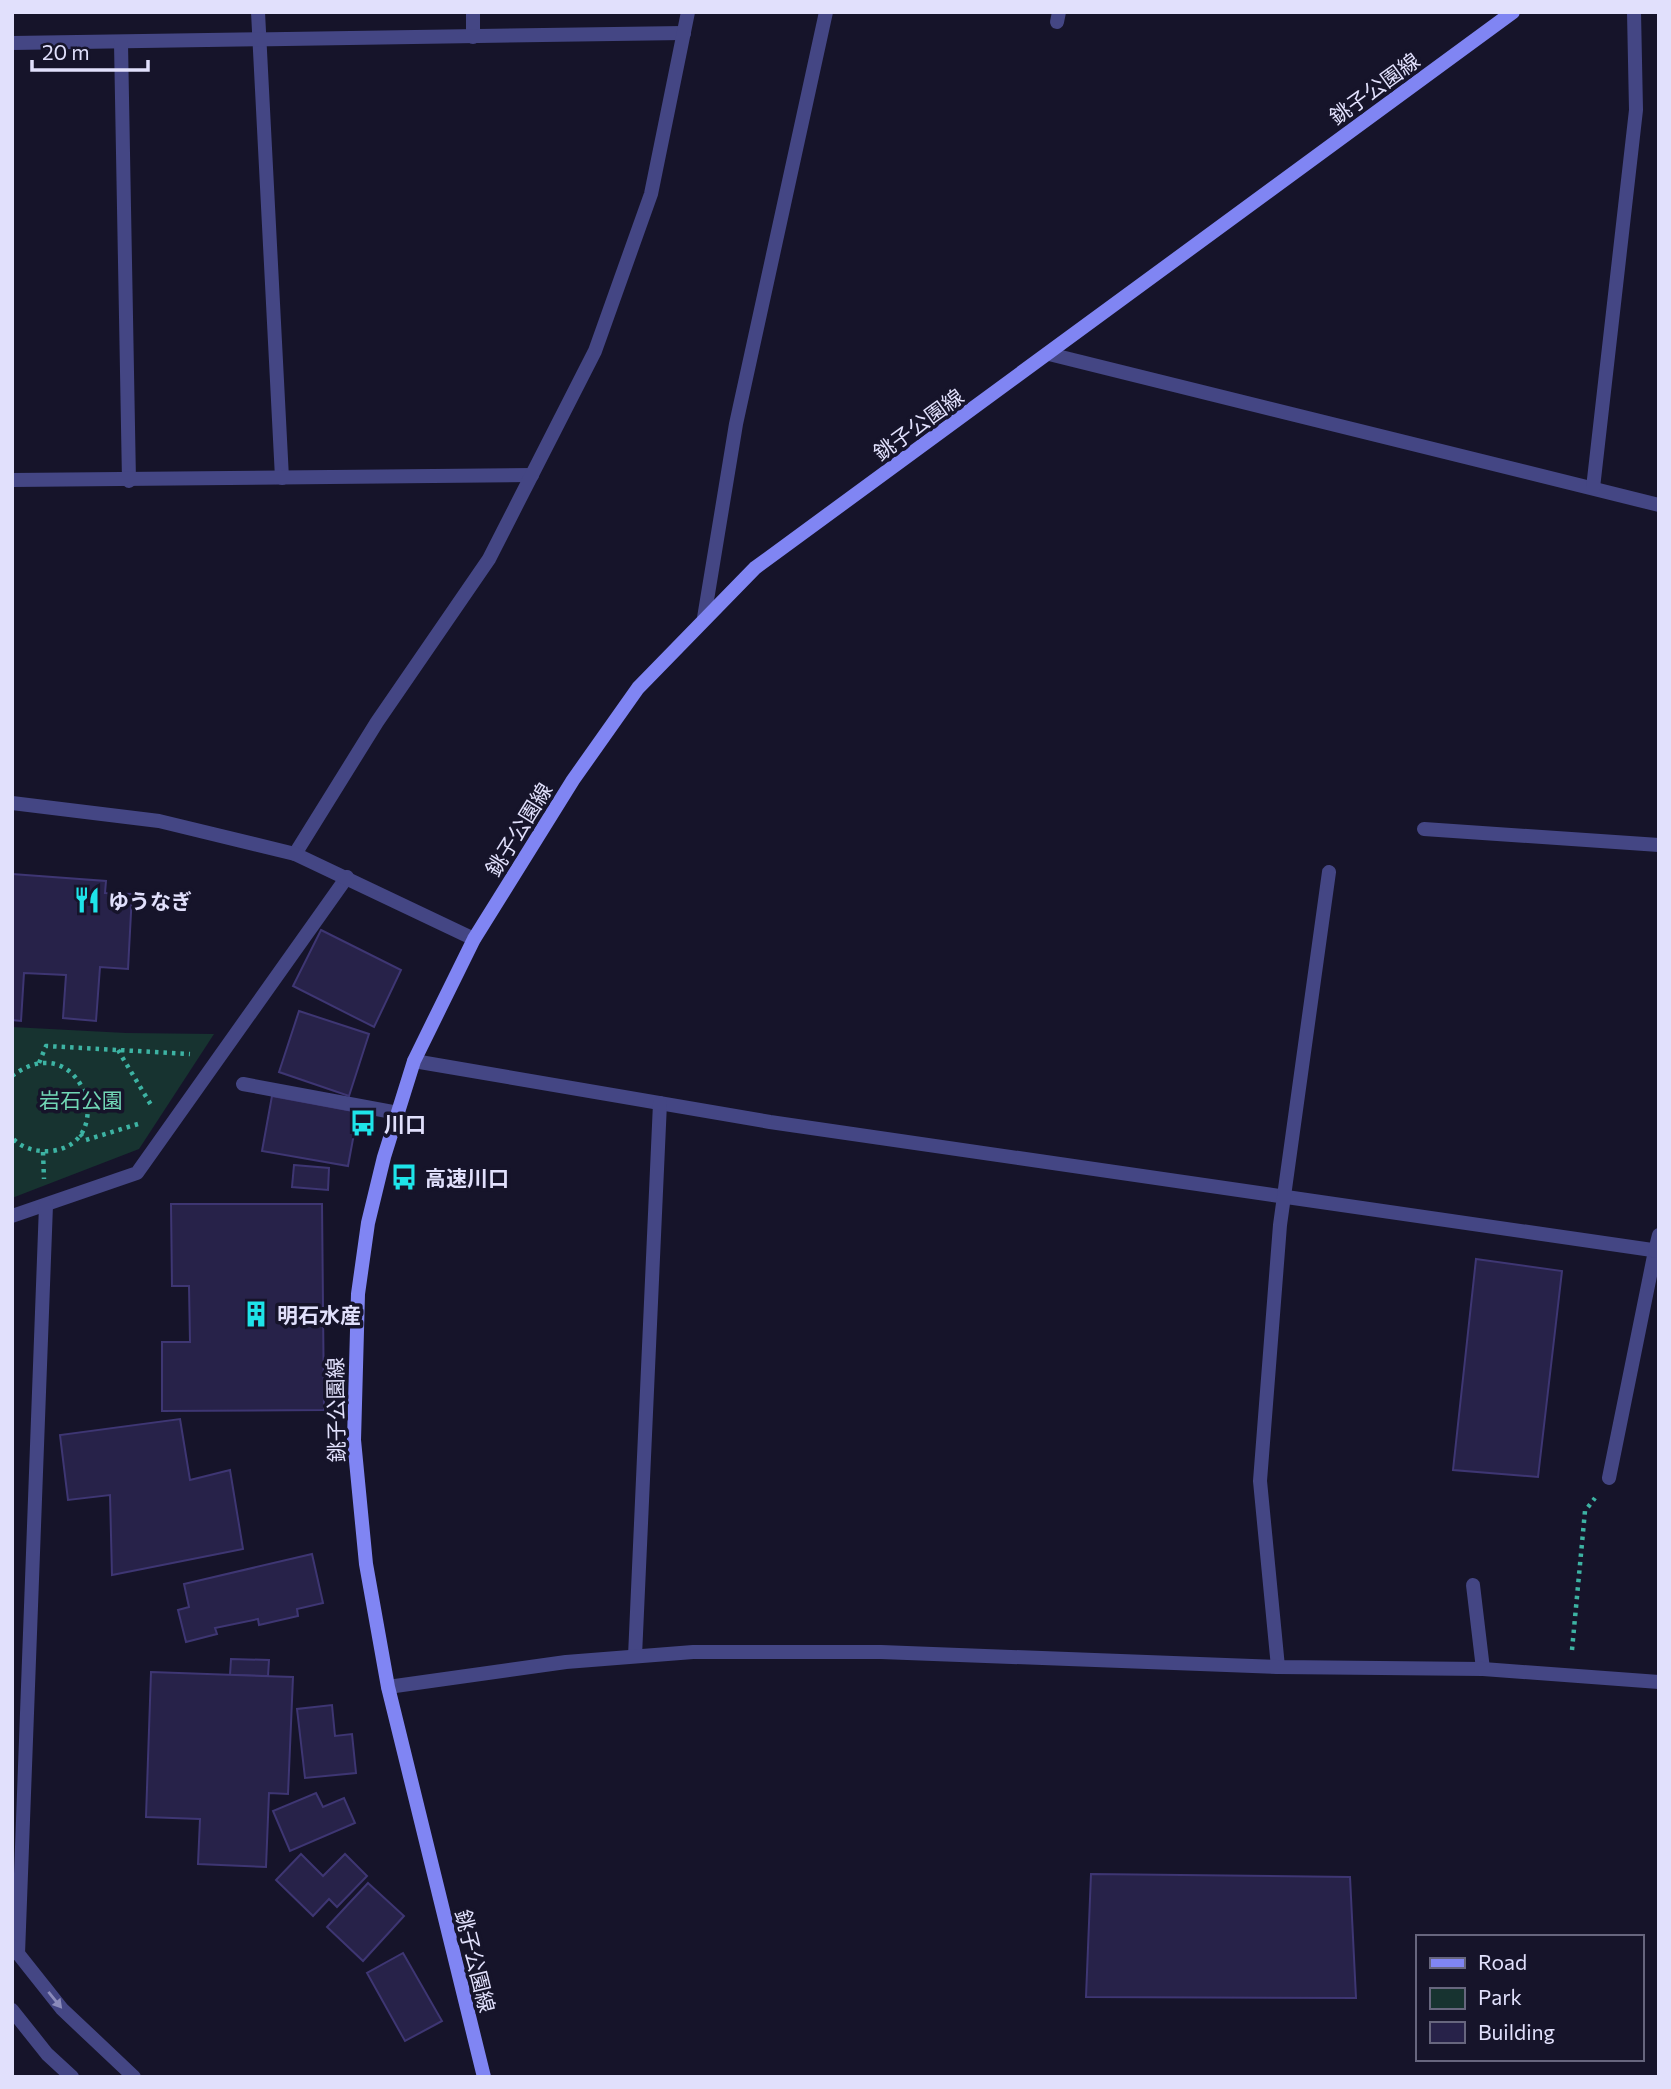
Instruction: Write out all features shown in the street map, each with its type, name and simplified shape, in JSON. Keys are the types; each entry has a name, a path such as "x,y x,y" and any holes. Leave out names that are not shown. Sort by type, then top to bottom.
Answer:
{"main road":[{"name":"銚子公園線","path":"484,2077 388,1687 366,1564 354,1440 358,1294 368,1223 414,1060 474,939 573,780 638,688 755,568 1513,12"}],"street":[{"path":"258,12 262,41 282,478"},
{"path":"472,37 473,12"},
{"path":"295,854 377,722 489,559 595,351 651,194 688,12"},
{"path":"704,618 736,424 826,12"},
{"path":"1592,488 1636,110 1634,12"},
{"path":"12,43 684,33"},
{"path":"121,43 129,481"},
{"path":"1049,354 1659,505"},
{"path":"12,480 129,481 532,475"},
{"path":"12,803 159,821 295,854 474,939"},
{"path":"1424,829 1659,845"},
{"path":"1278,1667 1260,1481 1285,1199 1329,872"},
{"path":"12,1216 137,1172 346,877"},
{"path":"414,1060 660,1103 1285,1199 1657,1251"},
{"path":"243,1084 398,1112"},
{"path":"635,1656 660,1103"},
{"path":"46,1205 15,1950 62,2009 134,2077"},
{"path":"1609,1478 1659,1235"},
{"path":"1473,1585 1483,1669"},
{"path":"388,1687 566,1662 693,1652 881,1652 1278,1667 1483,1669 1659,1682"},
{"path":"12,2010 47,2054 72,2077"}],"path":[{"path":"39,1063 46,1046 194,1055 179,1062"},
{"path":"118,1050 152,1106"},
{"path":"12,1076 24,1067 55,1063 80,1080 89,1108 80,1134 57,1150 43,1152 29,1149 12,1138"},
{"path":"80,1134 86,1140 141,1123 159,1095"},
{"path":"1570,1675 1585,1511 1609,1478"}],"green space":[{"name":"岩石公園","path":"12,1027 214,1034 139,1149 12,1198"}],"building":[{"path":"12,874 106,881 105,893 132,894 128,969 100,967 96,1021 63,1018 66,975 24,973 21,1021 12,1020"},
{"path":"321,930 401,970 374,1027 293,986"},
{"path":"299,1011 369,1034 349,1096 279,1072"},
{"path":"272,1096 358,1112 348,1166 262,1151"},
{"path":"294,1165 329,1168 328,1190 292,1187"},
{"name":"明石水産","path":"171,1204 322,1204 324,1410 162,1411 162,1342 190,1342 189,1286 172,1286"},
{"path":"1476,1259 1562,1271 1538,1477 1453,1470"},
{"path":"180,1419 190,1480 230,1470 243,1549 112,1575 110,1495 68,1500 60,1435"},
{"path":"312,1554 323,1603 297,1609 298,1616 259,1625 258,1619 215,1628 217,1634 186,1642 178,1610 189,1607 184,1584"},
{"path":"231,1659 269,1660 268,1676 230,1675"},
{"path":"151,1672 293,1677 288,1794 269,1793 266,1867 198,1864 200,1819 146,1817"},
{"path":"332,1705 335,1736 352,1734 356,1773 305,1778 297,1709"},
{"path":"316,1793 323,1807 344,1798 355,1823 290,1851 273,1811"},
{"path":"301,1854 323,1876 345,1854 367,1876 337,1907 329,1899 313,1916 276,1880"},
{"path":"1091,1874 1350,1877 1356,1998 1086,1997"},
{"path":"368,1883 404,1916 363,1961 327,1927"},
{"path":"403,1953 442,2021 405,2041 367,1973"}],"place":[{"name":"ゆうなぎ","path":"87,900"},
{"name":"川口","path":"363,1123"},
{"name":"高速川口","path":"404,1177"},
{"name":"明石水産","path":"256,1314"}]}
